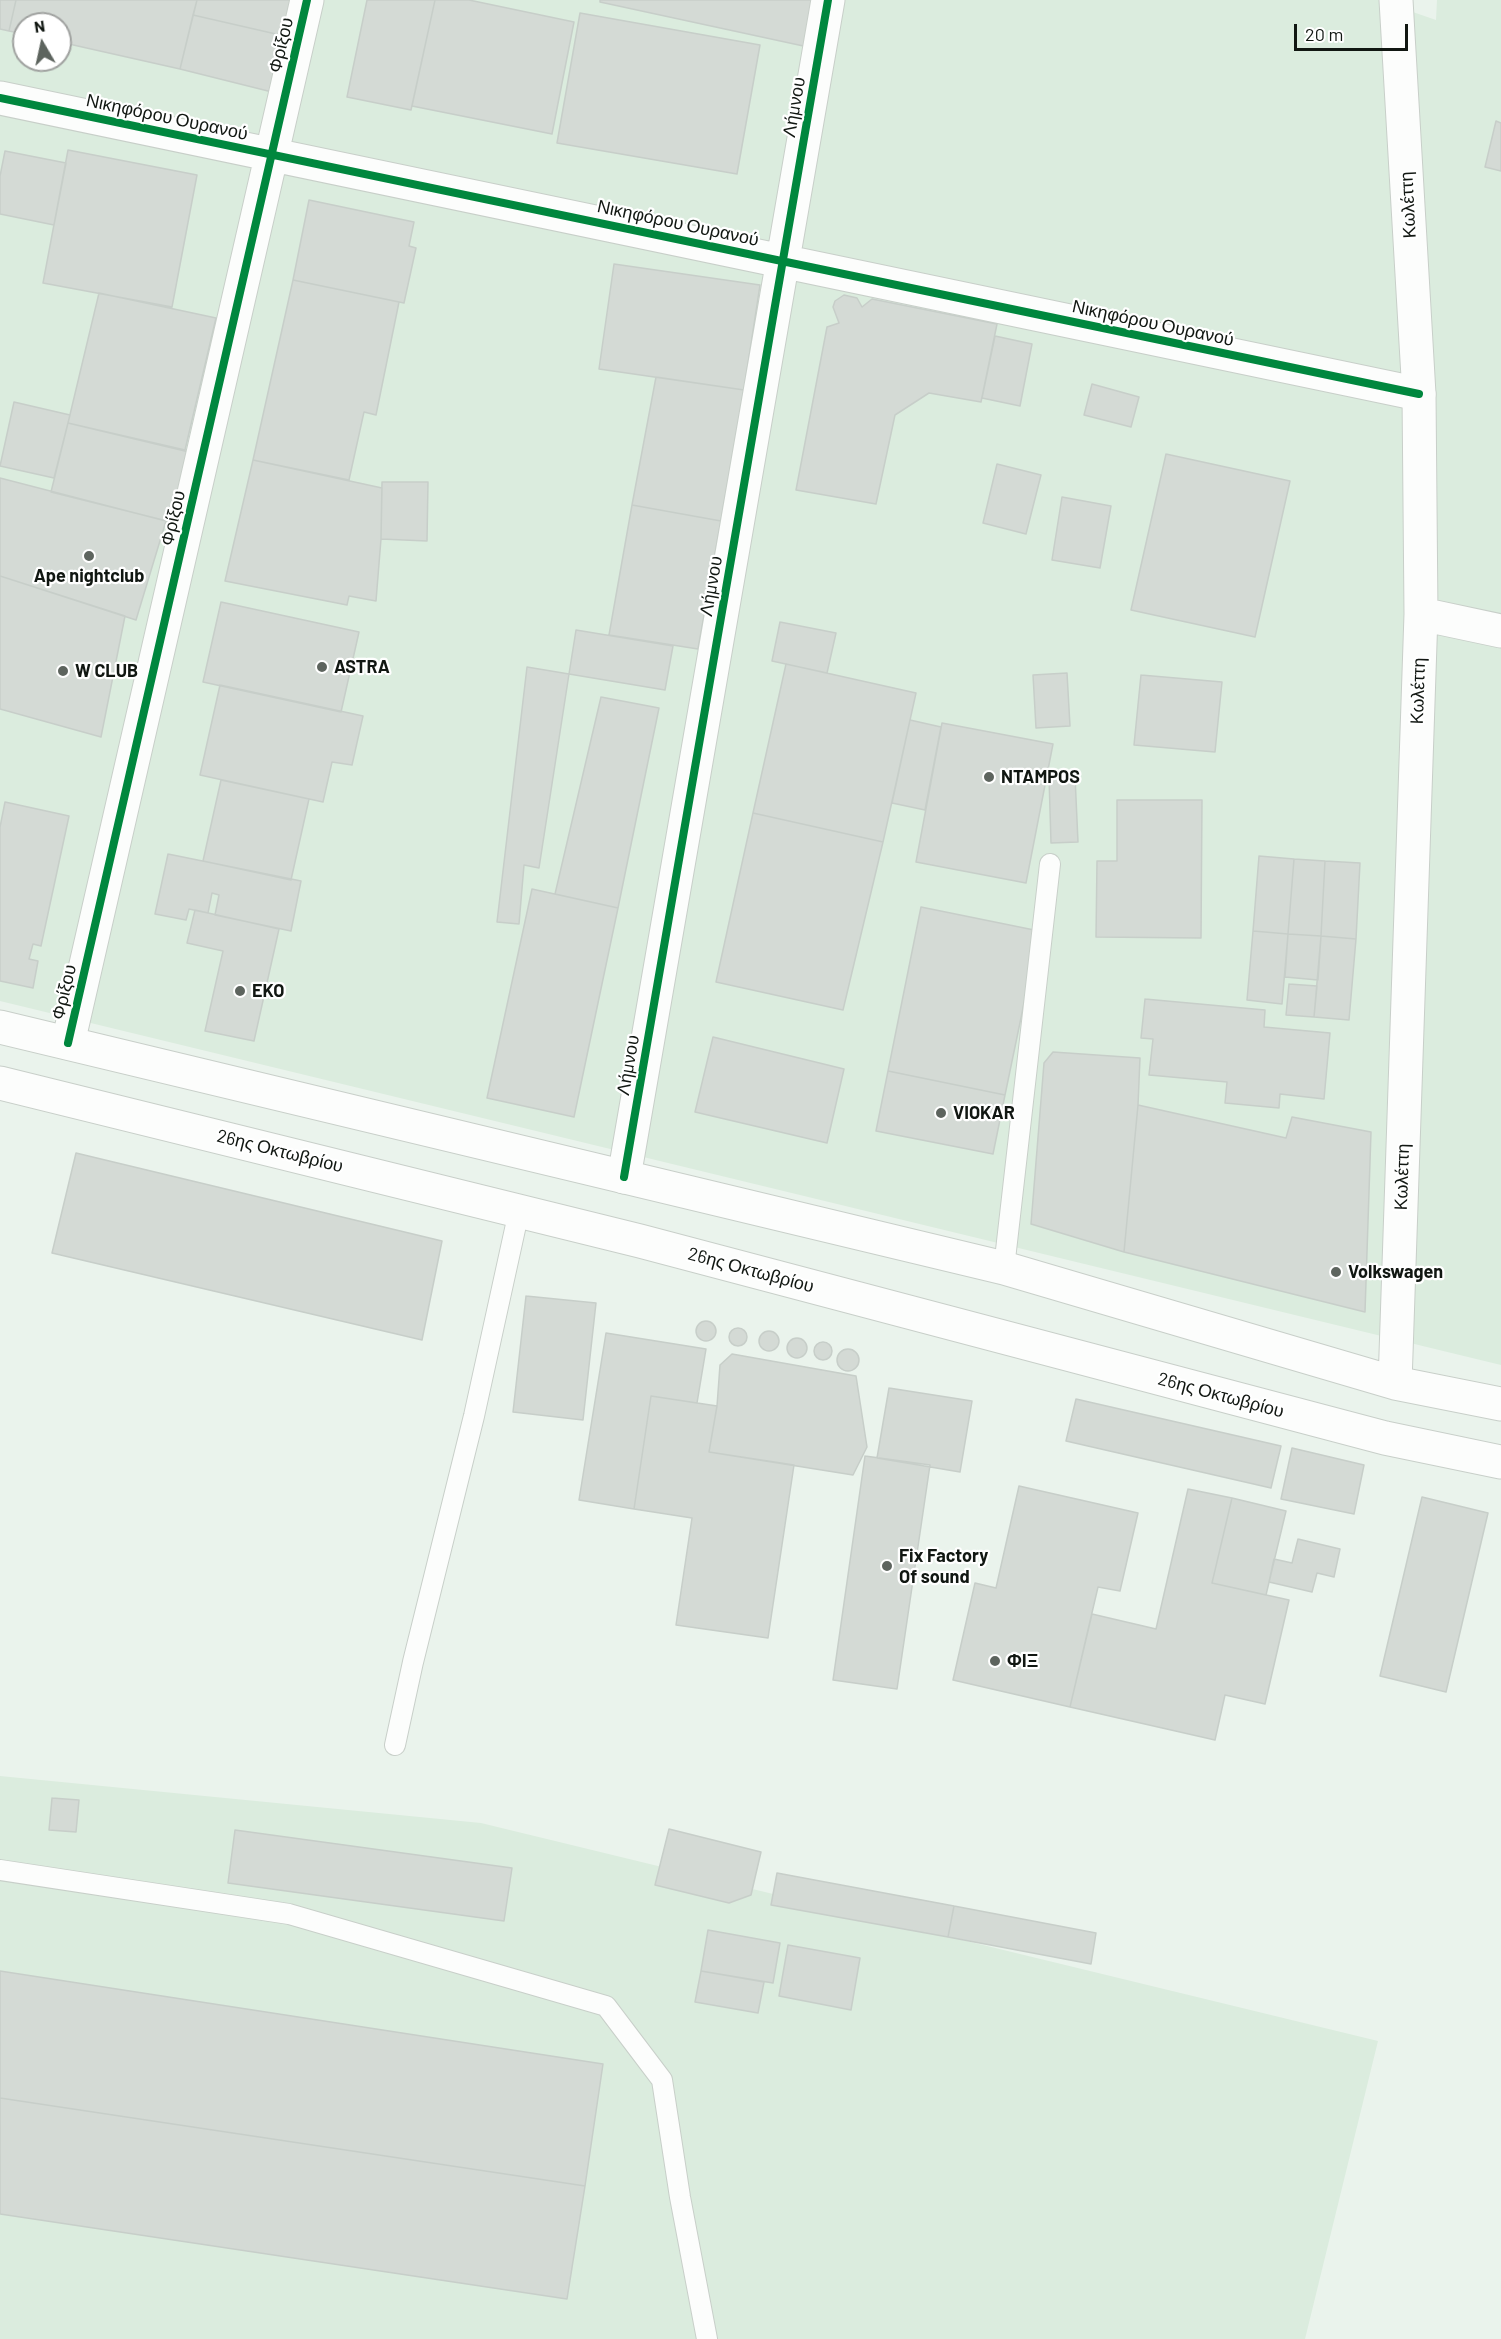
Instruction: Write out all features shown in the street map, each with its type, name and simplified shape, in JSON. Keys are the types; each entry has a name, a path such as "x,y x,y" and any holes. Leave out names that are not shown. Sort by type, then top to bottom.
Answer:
{"main road":[{"name":"Φρίξου","path":"68,1043 307,0"},
{"name":"Λήμνου","path":"624,1177 828,0"},
{"name":"Κωλέττη","path":"1395,1383 1421,614 1419,394 1396,0"},
{"name":"Νικηφόρου Ουρανού","path":"0,98 1419,394"},
{"path":"1421,614 1501,631"},
{"path":"0,1027 1004,1268 1395,1383 1501,1404"},
{"name":"26ης Οκτωβρίου","path":"0,1083 640,1241 1385,1438 1501,1462"}],"lane":[{"path":"1004,1268 1050,864"},
{"path":"395,1745 474,1416 519,1211"},
{"path":"0,1870 289,1914 606,2006 662,2080 680,2197 707,2339"}],"shaded area":[{"path":"0,0 1378,0 1436,20 1437,0 1501,0 1501,1365 0,1001"},
{"path":"0,1776 481,1823 1378,2041 1305,2339 0,2339"}],"building":[{"path":"0,0 16,0 9,31 0,29"},
{"path":"16,0 197,0 180,69 72,45 72,12 13,12"},
{"path":"197,0 304,0 289,37 193,15"},
{"path":"367,0 435,0 411,110 347,97"},
{"path":"435,0 469,0 574,22 552,134 412,106"},
{"path":"600,0 815,0 808,47 600,2"},
{"path":"580,13 760,45 737,174 557,143"},
{"path":"193,15 289,37 276,93 180,69"},
{"path":"1496,121 1501,123 1501,171 1485,167"},
{"path":"68,150 197,175 172,307 43,283"},
{"path":"5,151 66,163 54,225 0,214 0,176"},
{"path":"309,200 414,222 409,246 416,248 404,303 293,280"},
{"path":"614,264 760,285 744,390 599,369"},
{"path":"293,280 399,302 376,415 364,412 349,480 253,460"},
{"path":"99,293 216,318 185,450 68,423"},
{"path":"844,295 857,298 862,307 872,299 997,324 981,402 929,393 895,415 876,504 796,490 827,327 839,323 833,307 835,301"},
{"path":"995,336 1032,344 1020,406 982,398"},
{"path":"656,377 744,390 721,521 632,505"},
{"path":"1092,384 1139,397 1131,427 1084,415"},
{"path":"14,402 70,415 54,478 0,466"},
{"path":"68,423 189,452 171,522 51,492"},
{"path":"1166,454 1290,481 1255,637 1131,610"},
{"path":"253,460 382,488 376,601 349,596 347,605 225,581"},
{"path":"997,464 1041,475 1026,534 983,523"},
{"path":"0,478 166,521 136,620 0,576"},
{"path":"382,482 428,482 427,541 381,539"},
{"path":"1062,497 1111,506 1100,568 1052,560"},
{"path":"632,505 721,521 698,649 609,635"},
{"path":"0,576 125,616 101,737 0,709"},
{"path":"221,602 359,632 341,712 203,682"},
{"path":"780,622 836,633 827,673 772,661"},
{"path":"576,630 673,646 665,690 569,674"},
{"path":"786,664 916,693 883,842 753,813"},
{"path":"527,667 569,674 539,868 524,865 519,924 497,922"},
{"path":"1067,673 1070,726 1036,728 1033,675"},
{"path":"1141,675 1222,682 1215,752 1134,745"},
{"path":"220,685 363,716 352,765 332,762 323,802 200,775"},
{"path":"601,697 659,708 618,908 555,894"},
{"path":"910,720 941,727 925,810 892,803"},
{"name":"NTAMPOS","path":"942,723 1053,744 1026,883 916,862"},
{"path":"1075,776 1078,842 1051,843 1049,777"},
{"path":"221,780 309,799 291,880 203,861"},
{"path":"1117,800 1202,800 1201,938 1096,937 1097,861 1117,861"},
{"path":"5,802 69,816 41,946 33,944 29,959 38,961 33,988 0,981 0,827"},
{"path":"753,813 883,842 843,1010 716,982"},
{"path":"168,854 301,881 291,931 215,915 219,895 212,893 208,913 189,909 186,920 155,914"},
{"path":"1259,856 1294,859 1288,934 1253,931"},
{"path":"1294,859 1325,861 1321,936 1288,934"},
{"path":"1325,861 1360,863 1356,939 1321,936"},
{"path":"532,889 618,908 574,1117 487,1098"},
{"path":"921,907 1039,931 1005,1095 888,1071"},
{"name":"EKO","path":"195,910 279,929 254,1041 205,1031 223,951 187,943"},
{"path":"1253,931 1288,934 1282,1004 1247,1000"},
{"path":"1288,934 1321,936 1318,980 1285,977"},
{"path":"1321,936 1356,939 1349,1020 1314,1017"},
{"path":"1289,984 1317,986 1314,1017 1286,1015"},
{"path":"1145,999 1265,1010 1264,1027 1330,1033 1324,1099 1280,1094 1279,1108 1225,1103 1227,1082 1149,1075 1153,1039 1141,1038"},
{"path":"713,1037 844,1069 827,1143 695,1112"},
{"path":"1053,1052 1140,1058 1138,1105 1124,1252 1031,1224 1044,1063"},
{"name":"VIOKAR","path":"888,1071 1005,1095 993,1154 876,1131"},
{"path":"1138,1105 1286,1138 1292,1117 1371,1132 1365,1312 1124,1252"},
{"path":"76,1153 442,1241 422,1340 52,1253"},
{"path":"526,1296 596,1303 583,1420 513,1412"},
{"path":"702,1321 710,1321 716,1327 716,1335 710,1341 702,1341 696,1335 696,1327"},
{"path":"734,1328 742,1328 747,1333 745,1344 734,1346 729,1341 729,1333"},
{"path":"769,1331 776,1334 779,1341 776,1348 769,1351 762,1348 759,1341 762,1334"},
{"path":"606,1333 706,1349 697,1403 651,1396 634,1509 579,1500"},
{"path":"797,1338 804,1341 807,1348 804,1355 797,1358 790,1355 787,1348 790,1341"},
{"path":"819,1342 827,1342 832,1347 830,1358 819,1360 814,1355 814,1347"},
{"path":"848,1349 856,1352 859,1360 856,1368 848,1371 840,1368 837,1360 840,1352"},
{"path":"732,1354 856,1376 867,1447 853,1475 709,1452 717,1406 720,1365"},
{"path":"889,1388 972,1401 960,1472 877,1458"},
{"path":"651,1396 717,1406 709,1452 794,1465 768,1638 676,1625 692,1518 634,1509"},
{"path":"1076,1399 1281,1446 1271,1488 1066,1441"},
{"path":"1292,1448 1364,1465 1354,1514 1281,1499"},
{"path":"865,1456 930,1465 897,1689 833,1680"},
{"path":"1019,1486 1138,1513 1120,1591 1098,1587 1070,1707 953,1680 975,1583 996,1588"},
{"path":"1188,1489 1232,1498 1212,1583 1289,1600 1265,1704 1225,1695 1215,1740 1070,1707 1092,1614 1156,1629"},
{"path":"1422,1497 1488,1513 1446,1692 1380,1676"},
{"path":"1232,1498 1286,1511 1266,1595 1212,1583"},
{"path":"1298,1539 1340,1549 1334,1577 1317,1573 1312,1592 1269,1582 1274,1559 1292,1563"},
{"path":"52,1798 79,1800 76,1832 49,1830"},
{"path":"669,1829 761,1852 751,1895 729,1903 655,1885"},
{"path":"235,1830 512,1868 504,1921 228,1883"},
{"path":"777,1873 954,1906 948,1937 771,1905"},
{"path":"954,1906 1096,1933 1091,1964 948,1937"},
{"path":"708,1930 780,1943 773,1983 701,1971"},
{"path":"788,1945 860,1958 851,2010 779,1996"},
{"path":"0,1971 603,2064 585,2186 0,2098"},
{"path":"701,1971 764,1982 758,2013 695,2002"},
{"path":"0,2098 585,2186 567,2299 0,2214"}],"cycle path":[{"path":"68,1043 307,0"},
{"path":"624,1177 828,0"},
{"path":"0,98 1419,394"}],"place":[{"name":"Ape nightclub","path":"89,556"},
{"name":"ASTRA","path":"322,667"},
{"name":"W CLUB","path":"63,671"},
{"name":"NTAMPOS","path":"989,777"},
{"name":"EKO","path":"240,991"},
{"name":"VIOKAR","path":"941,1113"},
{"name":"Volkswagen","path":"1336,1272"},
{"name":"Fix Factory Of sound","path":"887,1566"},
{"name":"ΦΙΞ","path":"995,1661"}]}
